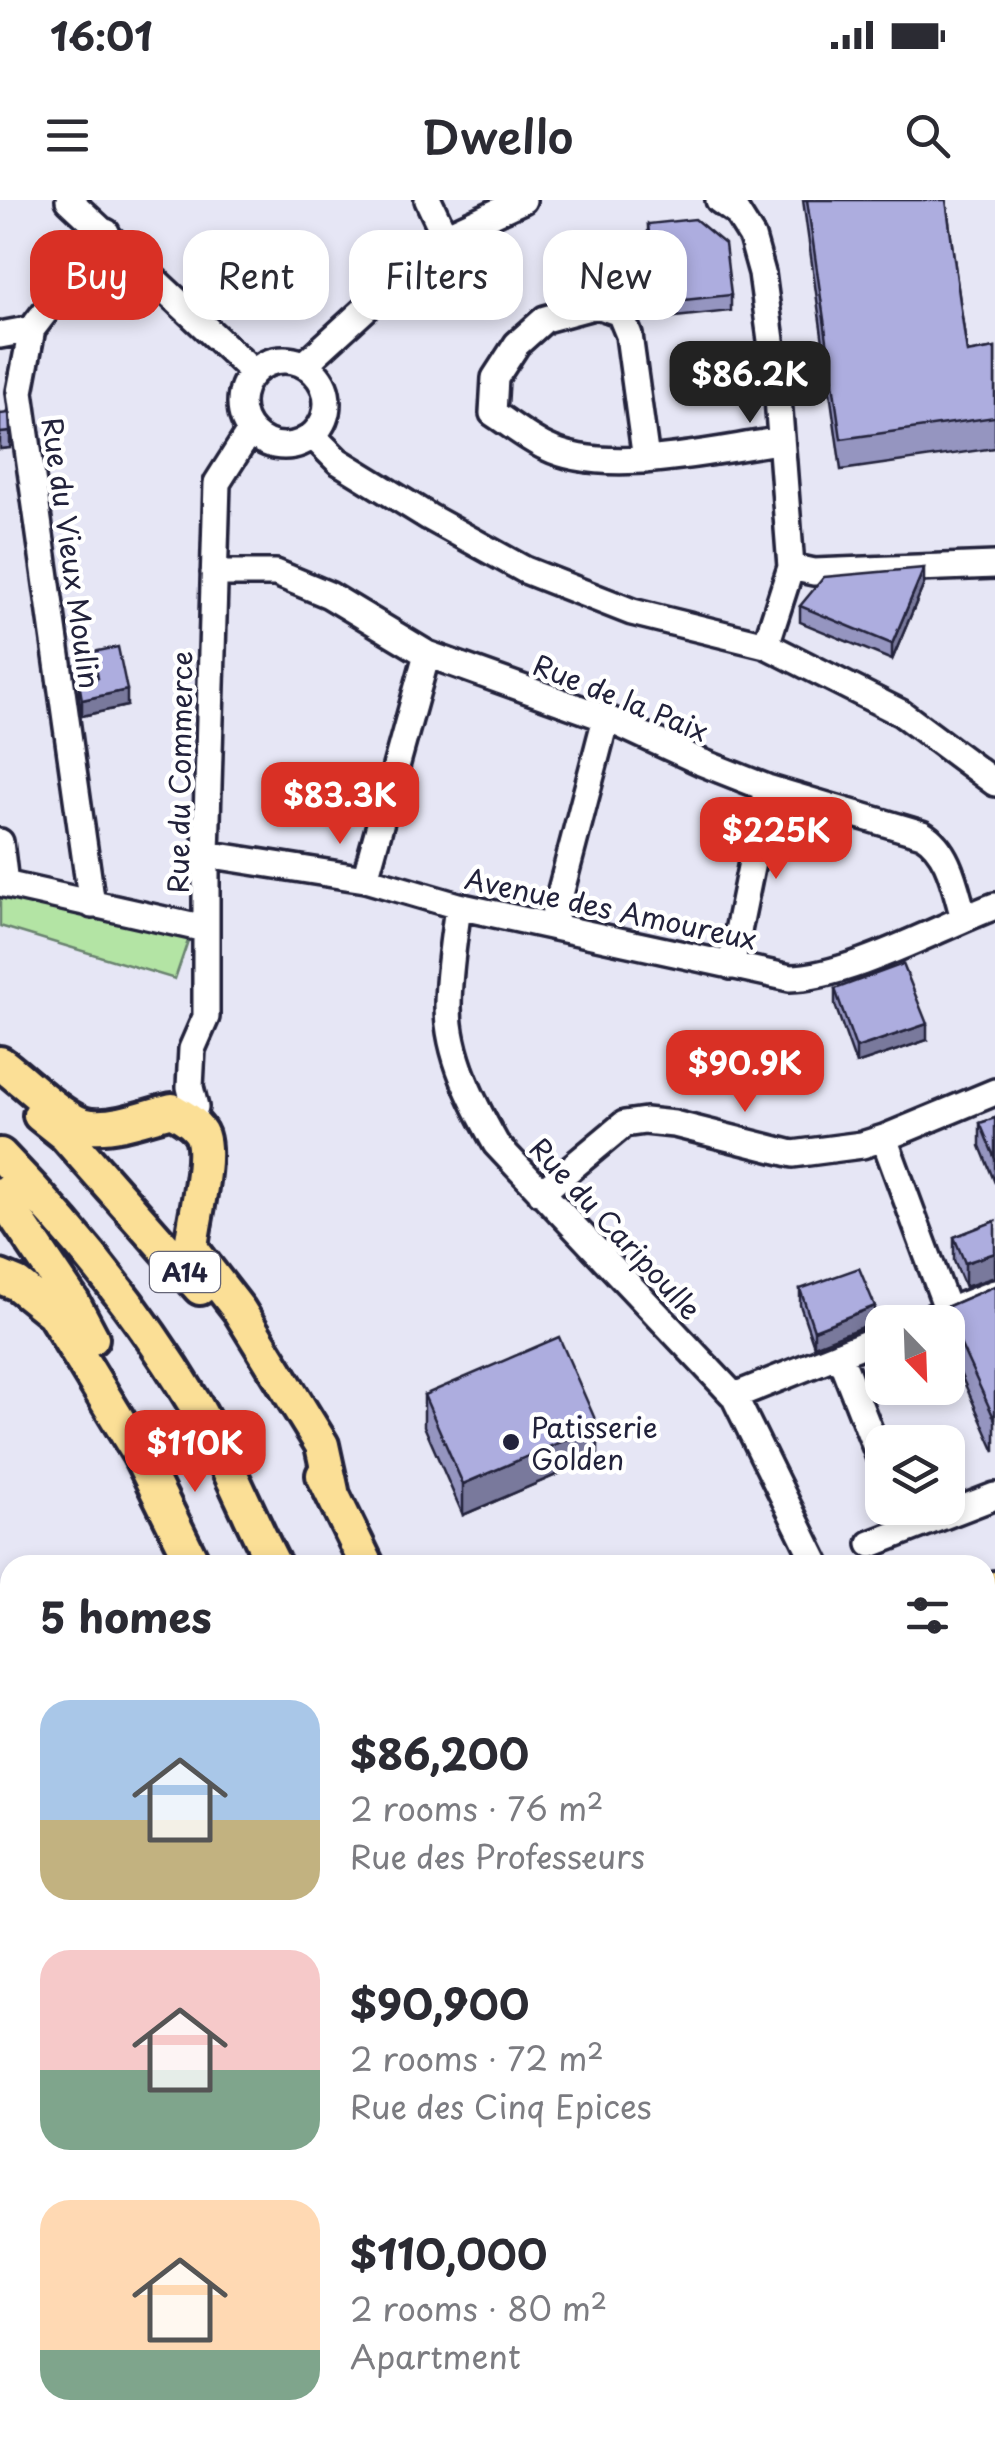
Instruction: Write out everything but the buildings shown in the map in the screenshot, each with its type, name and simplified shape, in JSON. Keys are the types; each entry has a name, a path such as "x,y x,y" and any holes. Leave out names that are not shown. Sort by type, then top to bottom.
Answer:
{"main road":[{"path":"0,1063 69,1117 88,1127 172,1110 201,1133 205,1168 196,1204 192,1248 239,1310 322,1445 332,1490"},
{"name":"A14","path":"0,1084 65,1135 233,1326 332,1490 362,1555"},
{"name":"A14","path":"0,1155 106,1271 152,1336 194,1404 269,1555"},
{"path":"0,1194 73,1302 101,1355 139,1454"},
{"path":"0,1276 53,1312 139,1454 189,1555"}],"street":[{"path":"68,200 104,230"},
{"path":"428,200 441,230"},
{"path":"457,230 523,200"},
{"path":"719,200 737,214 752,237 762,273 777,385 778,440 791,567 766,645"},
{"path":"163,286 253,372"},
{"path":"646,460 629,335 620,313 598,305 546,319 517,344 495,378 493,414 549,449 607,462 646,460 778,440"},
{"name":"Rue du Vieux Moulin","path":"39,320 32,329 10,393 92,905"},
{"path":"305,364 353,320"},
{"path":"0,334 32,329"},
{"path":"278,360 305,364 316,373 328,398 327,412 313,436 285,446 270,444 250,431 241,413 240,398 253,372 278,360"},
{"name":"Rue du Commerce","path":"190,1121 195,1107 190,1087 192,1049 206,1017 206,854 217,483 250,431"},
{"path":"313,436 338,460 525,570 632,612 766,645 901,714 995,783"},
{"path":"791,567 814,572 994,569"},
{"name":"Rue de la Paix","path":"214,573 276,573 329,595 427,654 606,718 700,762 768,788 922,834 937,843 964,918"},
{"path":"365,879 427,654"},
{"path":"552,925 606,718"},
{"path":"730,966 768,788"},
{"path":"0,842 3,884 205,930"},
{"name":"Avenue des Amoureux","path":"206,854 365,879 458,906 790,978 812,977 995,906"},
{"name":"Rue du Caripoulle","path":"458,906 448,1010 462,1075 496,1144 734,1396 812,1555"},
{"path":"541,1193 624,1124 674,1124 793,1154 862,1145 995,1092"},
{"path":"884,1138 946,1305"},
{"path":"964,1305 995,1293"},
{"path":"734,1396 865,1344"},
{"path":"838,1354 867,1425"},
{"path":"965,1503 995,1496"},
{"path":"870,1544 896,1525"}],"green space":[{"path":"0,890 190,935 175,979 0,926"}],"place":[{"name":"Patisserie Golden","path":"511,1442"}]}
